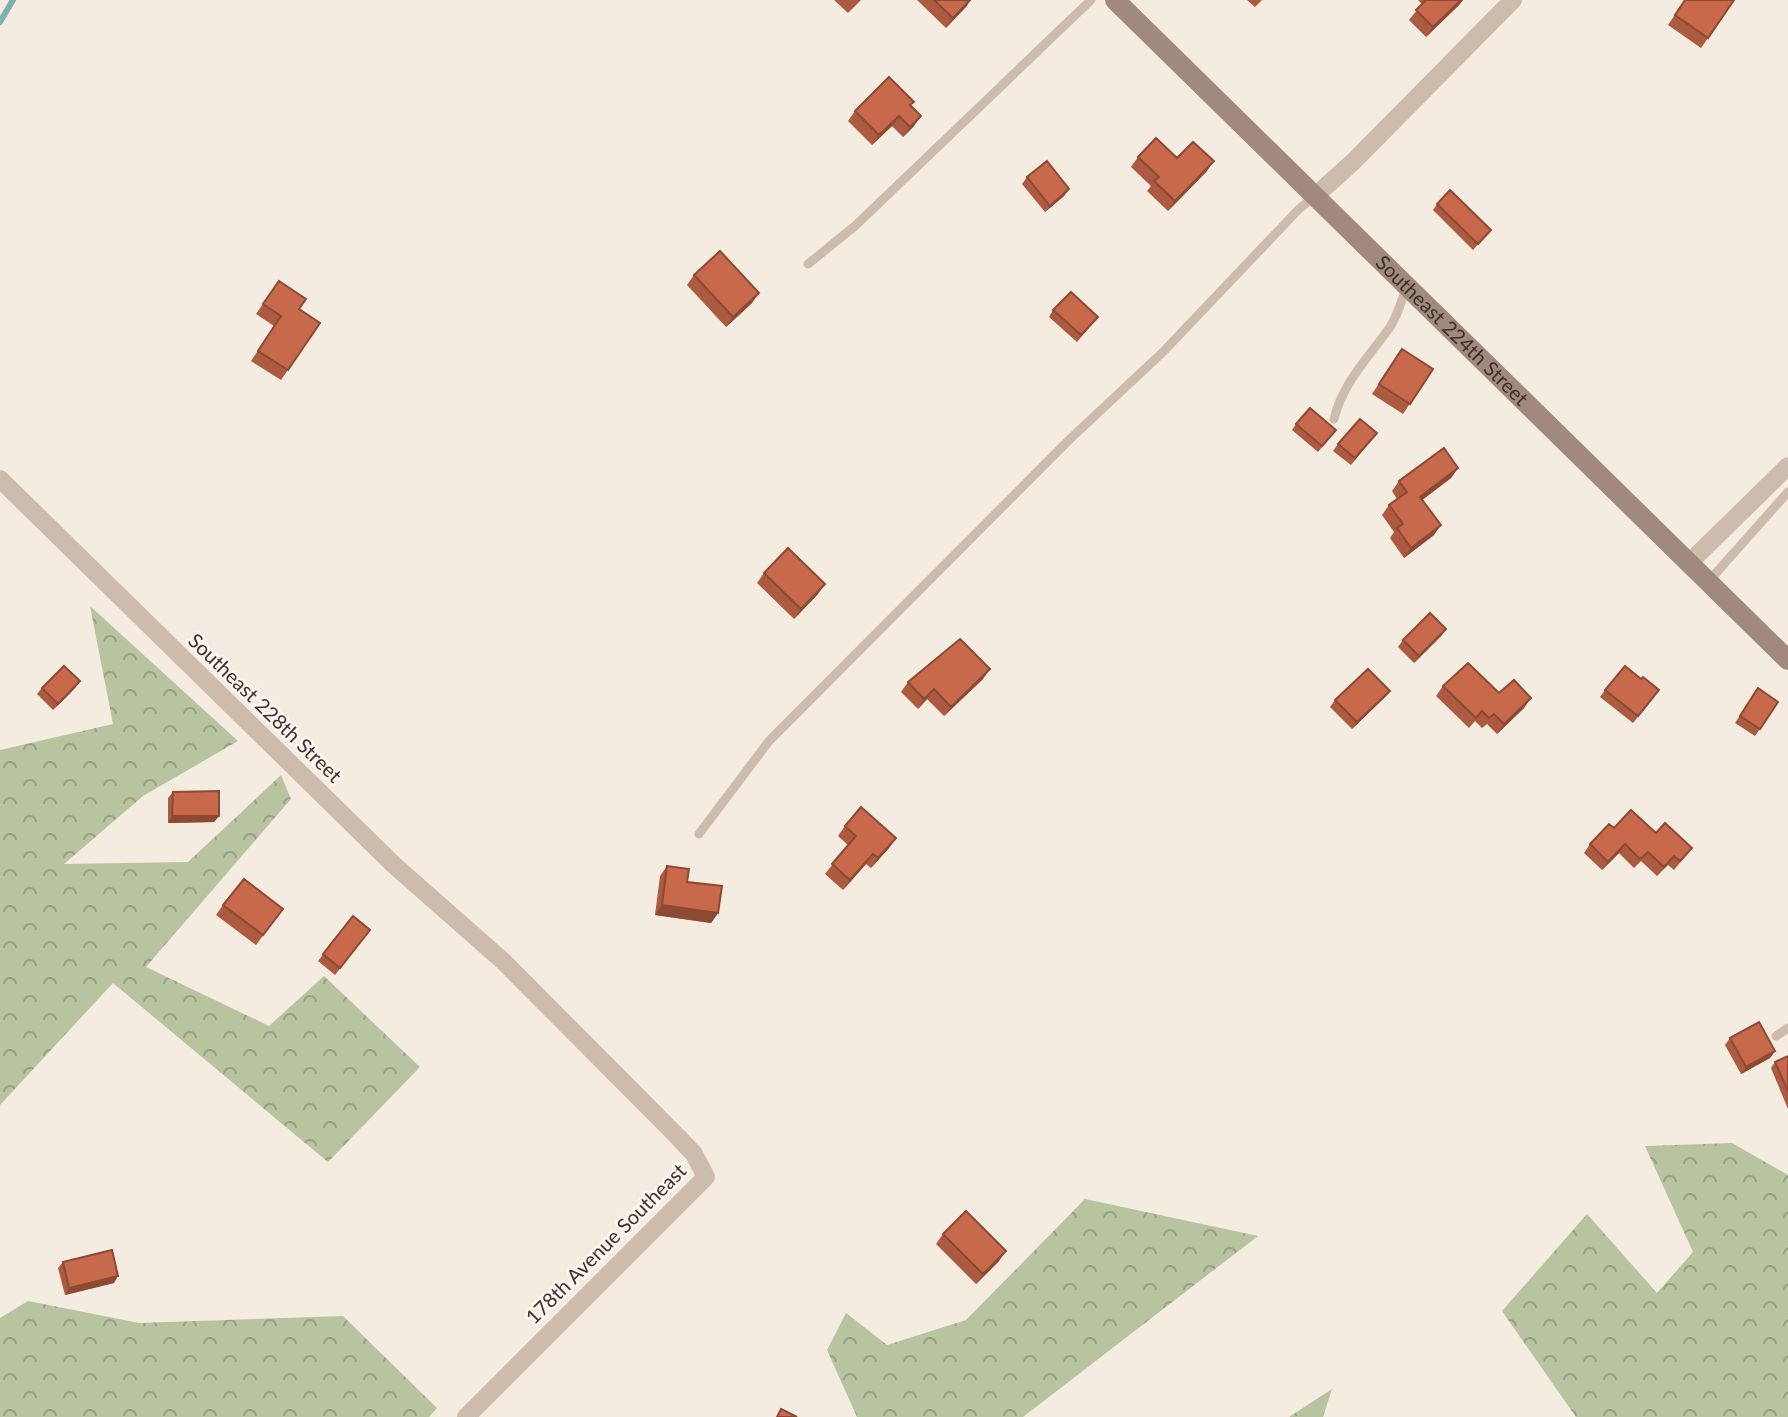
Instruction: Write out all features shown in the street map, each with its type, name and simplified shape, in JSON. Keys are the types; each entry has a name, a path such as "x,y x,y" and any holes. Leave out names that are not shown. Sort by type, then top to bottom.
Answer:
{"street":[{"path":"1315,196 1353,162 1513,0"},
{"name":"Southeast 224th Street","path":"1120,1 1788,660"},
{"path":"1689,563 1788,466"},
{"name":"Southeast 228th Street","path":"0,479 394,865 504,962"},
{"name":"178th Avenue Southeast","path":"466,1417 706,1177 694,1154 504,962"}],"lane":[{"path":"808,264 855,226 1091,0"},
{"path":"699,834 769,741 1059,450 1163,352 1315,196"},
{"path":"1334,419 1354,374 1392,324 1407,286"},
{"path":"1708,582 1788,492"},
{"path":"1776,1036 1788,1028"}],"green space":[{"path":"90,606 238,741 143,796 64,864 188,862 281,775 291,799 146,967 269,1026 324,976 420,1067 328,1162 113,983 0,1105 0,750 113,724"},
{"path":"1732,1143 1788,1175 1788,1417 1576,1417 1502,1311 1587,1214 1657,1293 1693,1252 1645,1146"},
{"path":"1085,1199 1258,1236 1023,1417 857,1417 827,1350 846,1313 887,1345 966,1320"},
{"path":"28,1301 139,1323 343,1316 437,1408 429,1417 0,1417 0,1318"},
{"path":"1332,1389 1323,1417 1289,1417"}],"building":[{"path":"934,0 970,0 953,18"},
{"path":"1426,0 1461,0 1433,27 1416,10"},
{"path":"1685,0 1734,0 1708,38 1675,15"},
{"path":"889,77 914,102 910,105 921,116 910,127 899,116 879,135 855,111"},
{"path":"1156,138 1177,158 1193,142 1214,161 1175,201 1154,181 1159,177 1138,157"},
{"path":"1047,161 1069,189 1050,206 1027,177"},
{"path":"1450,190 1491,230 1478,244 1437,204"},
{"path":"720,251 759,293 733,317 694,275"},
{"path":"279,281 306,299 299,309 320,323 288,370 258,351 281,316 263,304"},
{"path":"1071,292 1098,317 1081,335 1053,310"},
{"path":"1402,349 1433,369 1410,404 1379,384"},
{"path":"1310,408 1336,430 1322,446 1296,424"},
{"path":"1360,419 1377,433 1355,458 1338,444"},
{"path":"1444,448 1458,468 1420,497 1441,525 1411,548 1397,528 1403,524 1389,505 1407,492 1399,481"},
{"path":"788,548 825,584 801,609 764,573"},
{"path":"1430,613 1446,629 1419,656 1403,640"},
{"path":"960,639 990,669 951,707 934,689 924,699 908,682"},
{"path":"1468,663 1499,693 1514,680 1531,698 1504,724 1494,714 1489,718 1482,711 1476,718 1443,686"},
{"path":"64,666 80,681 58,704 42,688"},
{"path":"1625,666 1659,690 1638,716 1605,690"},
{"path":"1368,669 1390,691 1357,722 1335,700"},
{"path":"1758,688 1778,702 1760,729 1740,716"},
{"path":"219,791 219,816 172,816 173,792"},
{"path":"861,807 896,838 878,858 873,854 850,880 832,864 856,836 845,826"},
{"path":"1631,810 1656,833 1665,823 1692,848 1680,861 1674,856 1664,867 1648,852 1640,859 1625,844 1608,862 1590,844 1609,824 1614,828"},
{"path":"667,866 689,869 687,882 722,886 718,913 662,905"},
{"path":"244,879 283,909 263,935 223,905"},
{"path":"353,916 370,930 340,968 323,954"},
{"path":"1759,1022 1775,1051 1746,1067 1730,1038"},
{"path":"1788,1056 1788,1091 1775,1062"},
{"path":"966,1211 1006,1251 983,1274 943,1234"},
{"path":"112,1250 118,1276 69,1288 63,1262"},
{"path":"781,1409 797,1417 777,1417"}],"waterway":[{"path":"0,22 13,0"}]}
